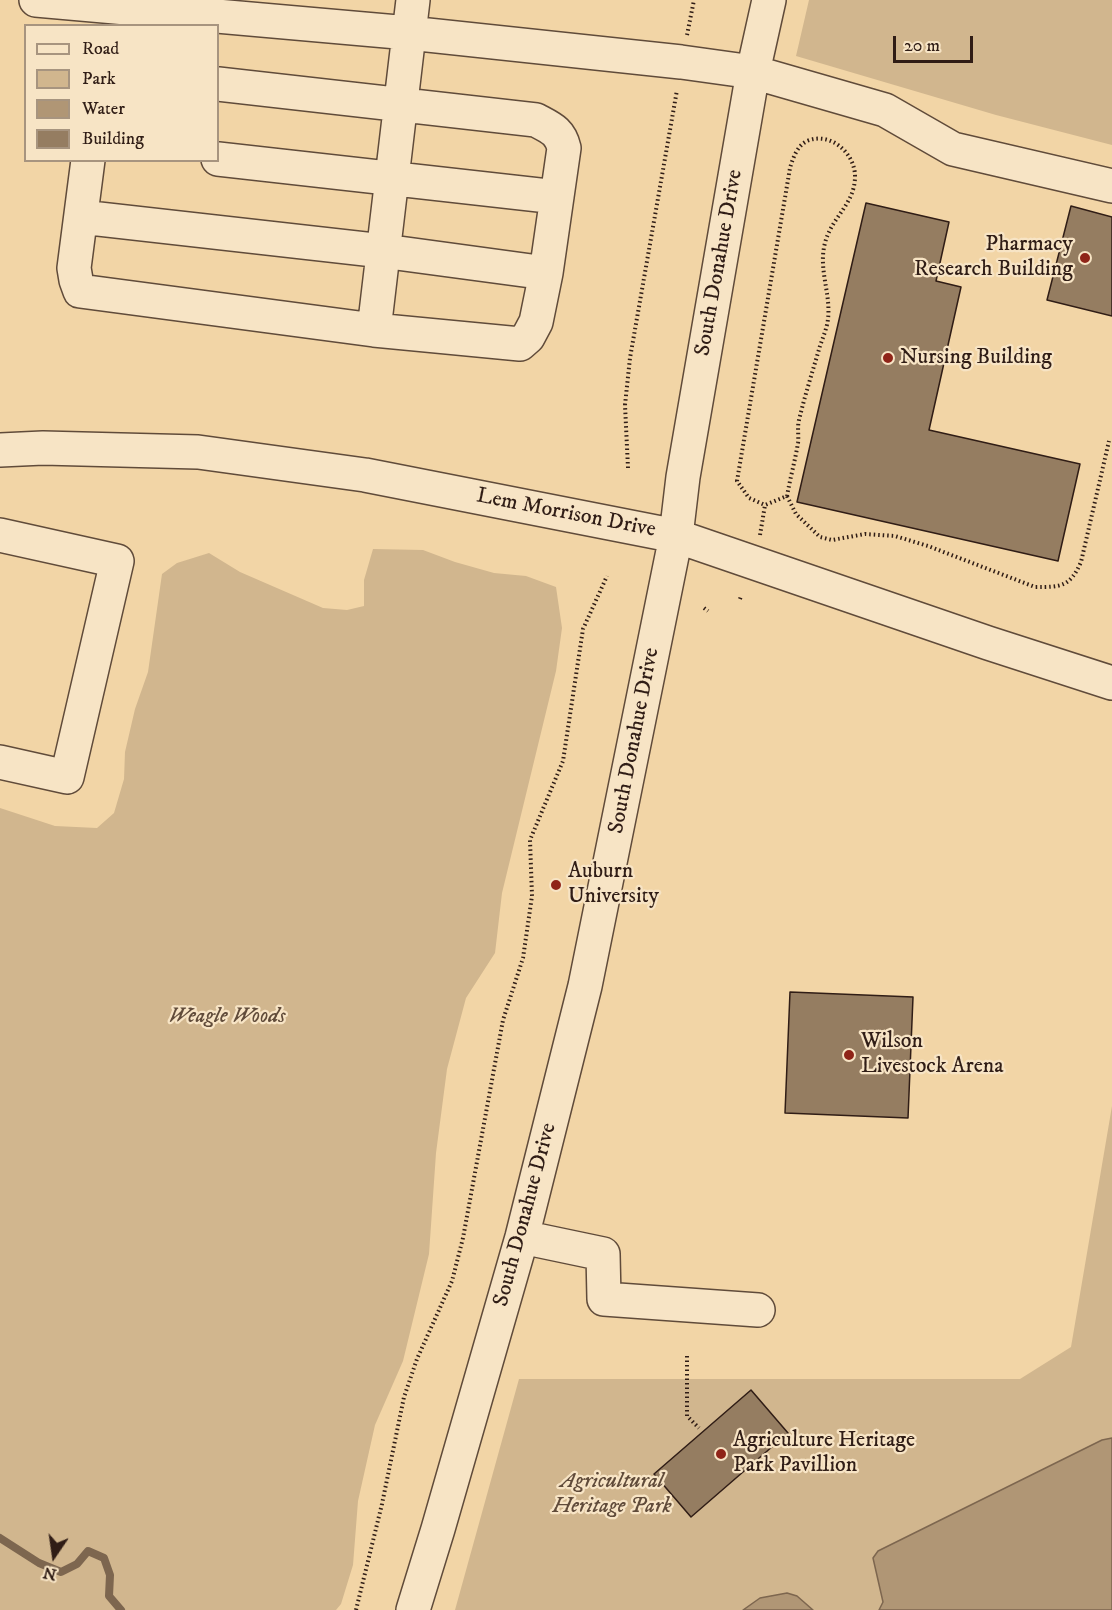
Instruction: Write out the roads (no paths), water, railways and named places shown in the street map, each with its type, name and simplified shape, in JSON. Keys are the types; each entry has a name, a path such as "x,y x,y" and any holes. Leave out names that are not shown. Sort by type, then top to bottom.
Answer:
{"street":[{"path":"36,0 109,10 409,33 681,62 753,72 885,110 952,149 1112,186"},
{"path":"374,330 413,0"},
{"name":"South Donahue Drive","path":"413,1610 522,1237 585,986 676,536 683,477 753,72 769,0"},
{"path":"88,162 74,268 80,291 374,330 520,344 528,337 536,322 546,273 564,148 562,138 555,130 536,120 219,84"},
{"path":"219,159 557,198"},
{"path":"81,217 383,251 546,273"},
{"name":"Lem Morrison Drive","path":"0,450 43,448 198,452 365,475 676,536 1112,683"},
{"path":"0,535 117,561 67,777 0,762"},
{"path":"522,1237 603,1254 604,1299 758,1310"}],"water":[{"path":"1112,1438 1112,1610 879,1610 883,1602 873,1558 878,1551 1102,1440"},
{"path":"787,1593 797,1596 813,1610 743,1610 760,1598"}],"waterway":[{"path":"0,1538 39,1563 61,1572 77,1564 88,1551 104,1558 110,1575 109,1596 121,1610"}],"place":[{"name":"Pharmacy Research Building","path":"1085,258"},
{"name":"Nursing Building","path":"888,358"},
{"name":"Auburn University","path":"556,885"},
{"name":"Wilson Livestock Arena","path":"849,1055"},
{"name":"Agriculture Heritage Park Pavillion","path":"721,1454"}],"park label":[{"name":"Weagle Woods","path":"227,1017"},
{"name":"Agricultural Heritage Park","path":"612,1494"}]}
